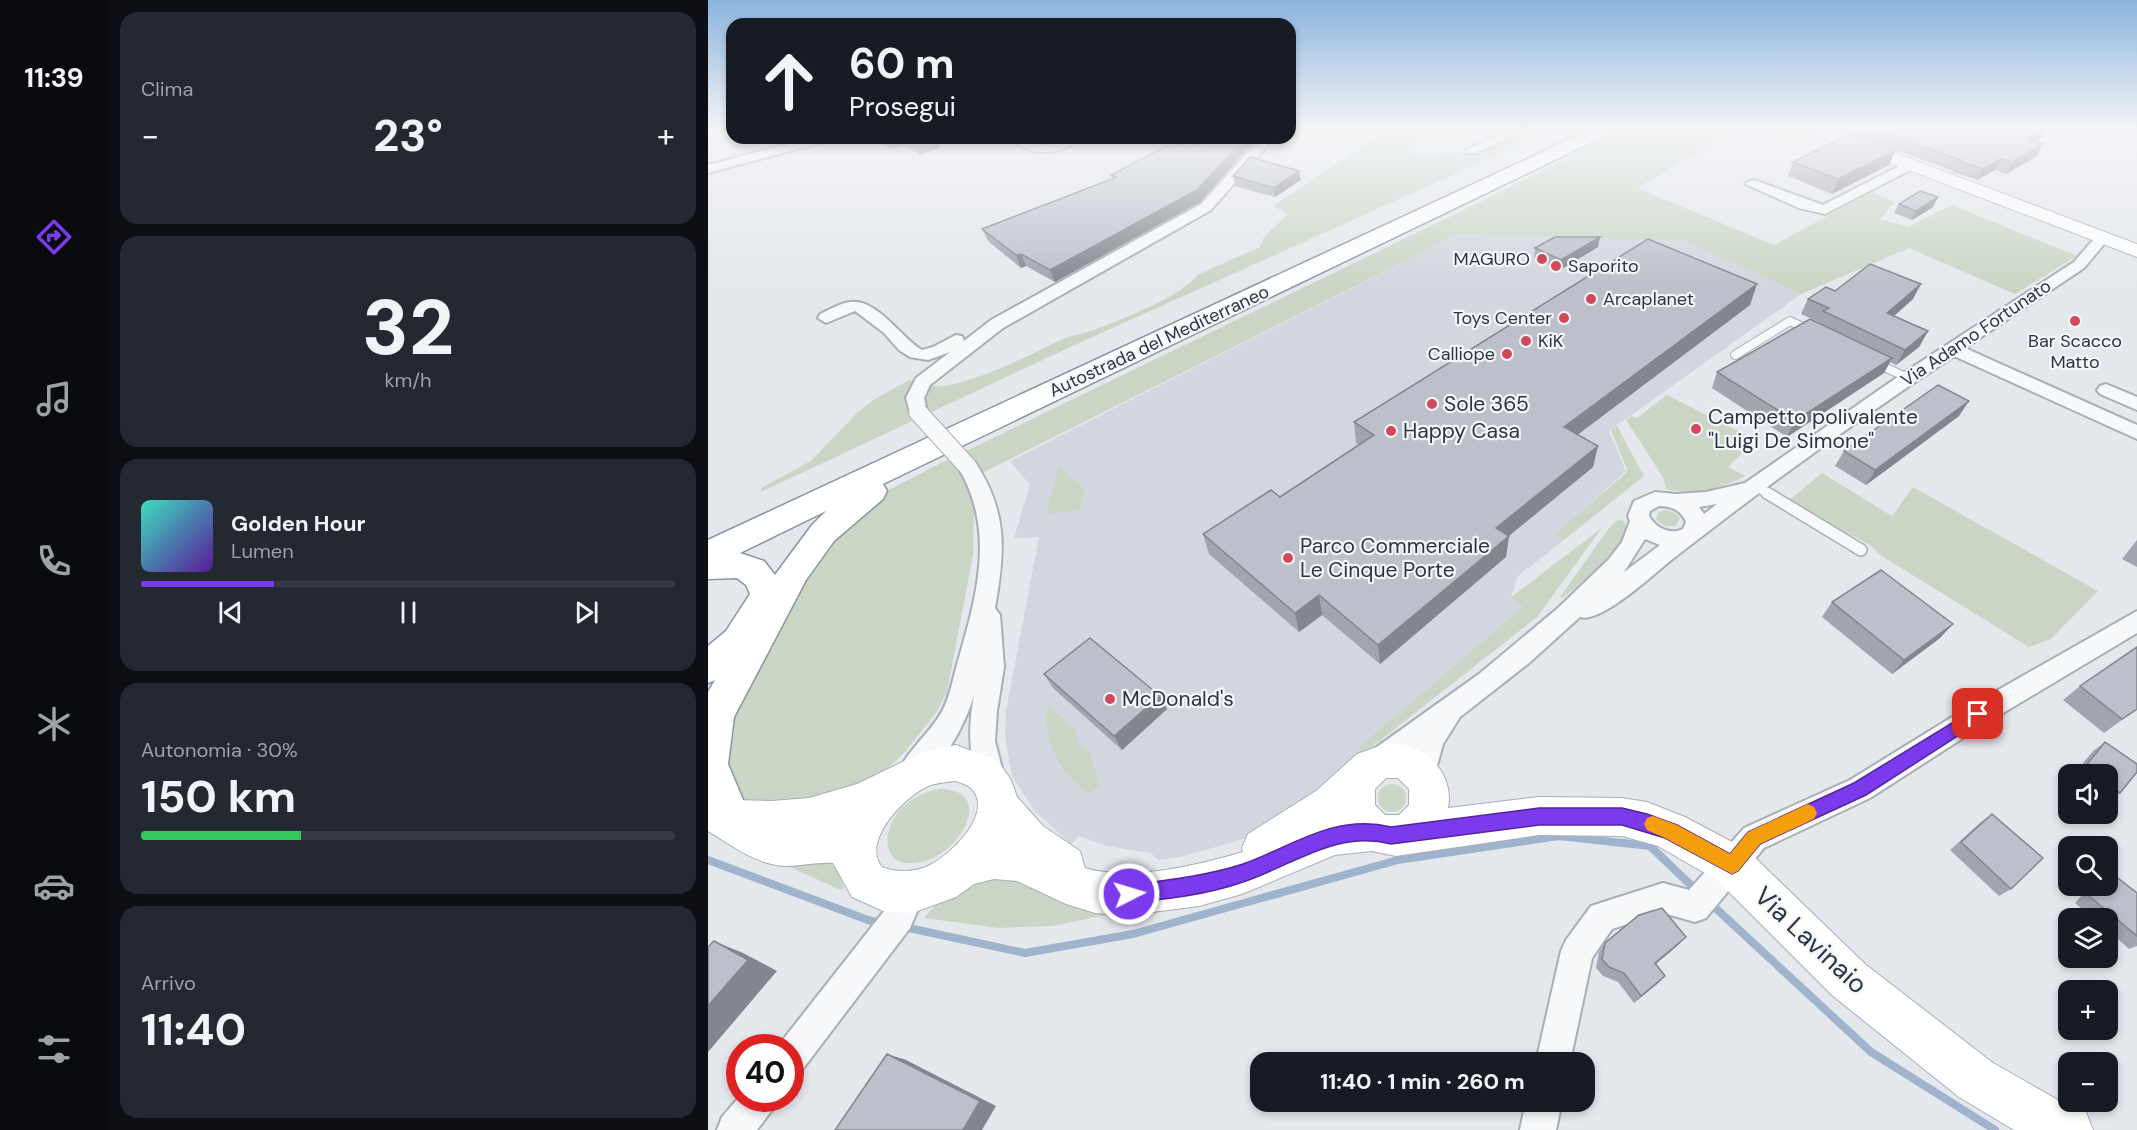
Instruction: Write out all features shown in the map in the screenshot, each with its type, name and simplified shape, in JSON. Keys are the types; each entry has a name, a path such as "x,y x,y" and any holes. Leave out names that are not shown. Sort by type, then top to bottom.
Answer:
{"highway":[{"name":"Autostrada del Mediterraneo","path":"708,534 1474,180"},
{"name":"Autostrada del Mediterraneo","path":"708,554 1499,180"},
{"path":"719,814 708,764 711,718 794,571 823,533 844,512 875,489 925,459 1230,314 1280,284"},
{"path":"708,566 742,565 763,580 767,595 739,641 708,667"}],"street":[{"path":"856,861 856,846 867,815 933,748 954,714 987,596 991,561 990,528 983,497 976,477 918,412 915,398 922,382 997,324 1050,292 1206,207 1232,180"},
{"path":"1752,184 1804,205 1825,210 1882,180"},
{"path":"1952,180 2137,251"},
{"name":"Via Adamo Fortunato","path":"995,792 1029,840 1058,862 1080,872 1143,878 1229,861 1263,848 1330,804 1406,738 1454,706 1547,634 1612,594 1755,486 1908,378 2079,265 2103,237"},
{"path":"826,318 852,306 860,307 894,333 909,350 928,356 988,319 1028,298 1050,292"},
{"path":"1953,350 2137,433"},
{"path":"2106,390 2137,404"},
{"name":"Via Adamo Fortunato","path":"1676,501 1726,496 1755,486"},
{"path":"1662,498 1676,501 1691,509 1695,515 1697,522 1689,536 1677,540 1659,537 1651,533 1640,522 1640,509 1649,501 1662,498"},
{"name":"Via Adamo Fortunato","path":"1547,634 1627,554 1637,537 1640,522"},
{"path":"804,1040 879,943 904,905 967,865 981,851 990,835 996,819 995,792 982,741 984,711 992,667 987,596"},
{"path":"1555,1052 1577,951 1602,917 1663,898 1714,886 1754,838 1860,789 1978,714 2137,621"},
{"name":"Via Adamo Fortunato","path":"1426,781 1431,740 1454,706"},
{"path":"967,865 994,858 1020,861 1066,884 1095,892 1138,893 1198,885 1242,873 1322,838 1348,832 1387,832 1422,821 1431,799 1426,781 1415,768 1395,761 1366,772 1354,790 1353,802 1362,823 1387,832"},
{"path":"719,814 759,822 791,821 834,812 940,765 956,763 970,766 995,792"},
{"name":"Via Lavinaio","path":"1426,781 1442,805 1458,815 1495,820"},
{"path":"719,814 756,838 778,845 830,843 844,846 869,883 880,890 894,893 904,905"},
{"name":"Via Lavinaio","path":"1387,832 1539,816 1622,817 1671,831 1714,886 1849,980 1976,1080 2056,1127 2068,1130"},
{"path":"735,1130 749,1112"},
{"path":"1538,1130 1542,1112"}],"lane":[{"path":"1735,355 1790,321 1822,336"},
{"path":"1865,357 1908,378"},
{"path":"1755,486 1861,550"}],"shaded area":[{"name":"Parco Commerciale Le Cinque Porte","path":"1459,234 1685,241 1801,294 1609,431 1626,471 1555,535 1564,540 1518,576 1511,597 1524,607 1359,748 1363,754 1292,809 1247,838 1184,856 1158,860 1151,853 1107,846 1079,836 1071,844 1036,812 1012,777 1005,735 1006,711 1039,537 1014,538 1030,485 1010,461"}],"green space":[{"path":"1313,180 1442,180 1079,343 761,492 761,488 811,461 858,412 875,399 909,380 931,386 945,386 976,378 1065,338 1098,328 1147,308 1178,292 1197,275 1260,247 1264,237 1288,214 1273,206"},
{"path":"1524,180 1651,180 1637,188 1774,245 1872,192 1895,202 1880,219 1908,227 1952,205 2077,256 2015,294 1909,248 1801,294 1685,241 1459,234 966,481 974,512 973,555 947,692 936,713 903,754 883,772 843,795 759,810 738,796 721,763 724,725 807,567 862,504 933,467"},
{"path":"1667,395 1756,440 1728,467 1746,476 1707,490 1688,492 1666,489 1663,477 1626,420 1632,416 1637,418"},
{"path":"1617,426 1644,476 1564,540 1554,535 1626,473 1627,469 1611,430"},
{"path":"1059,466 1085,490 1080,510 1046,514"},
{"path":"1822,473 1892,516 1913,487 2098,591 2051,639 2029,647 1880,555 1870,545 1788,501"},
{"path":"1667,510 1680,518 1676,526 1665,526 1656,520 1658,512"},
{"path":"1618,520 1624,521 1626,526 1616,548 1591,575 1562,598 1560,597 1609,528"},
{"path":"1602,528 1537,617 1363,754 1358,748 1523,607 1511,597"},
{"path":"1050,707 1076,730 1077,741 1090,753 1100,787 1087,793 1077,785 1062,766 1048,735 1046,710"},
{"path":"1392,784 1402,788 1406,798 1402,808 1392,812 1382,808 1378,798 1382,788"},
{"path":"938,789 957,792 967,800 969,811 966,824 958,838 931,859 915,863 903,862 895,858 890,852 888,835 896,816 914,798"},
{"path":"826,860 838,872 844,888 841,890 787,866"},
{"path":"1004,876 1120,912 1052,926 998,928 924,918 940,902 960,889 982,880"}],"building":[{"path":"1110,180 1206,180 1197,190 1050,270 1021,254 1016,255 982,229"},
{"path":"1246,180 1286,180 1274,188"},
{"path":"1920,191 1938,197 1916,211 1899,204"},
{"path":"1555,237 1600,237 1561,260 1535,248"},
{"path":"1648,239 1757,284 1564,427 1598,446 1496,528 1509,536 1378,645 1319,595 1295,613 1203,534 1271,490 1280,497 1374,435 1354,422"},
{"path":"1870,264 1921,284 1887,313 1928,331 1905,350 1823,311 1829,308 1808,299 1826,287 1835,291"},
{"path":"1810,319 1892,358 1795,421 1717,372"},
{"path":"1938,385 1969,401 1875,470 1844,451"},
{"path":"1881,570 1953,624 1904,660 1832,602"},
{"name":"McDonald's","path":"1090,638 1160,696 1114,736 1044,674"},
{"path":"2137,647 2137,709 2122,719 2080,686"},
{"path":"2105,742 2137,764 2137,772 2120,793 2118,792 2118,764 2087,764"},
{"path":"1992,814 2043,858 2011,889 1961,842"},
{"path":"2118,878 2137,893 2137,936 2118,920 2118,908 2103,908 2089,896 2118,896"},
{"path":"1662,908 1686,937 1655,963 1665,976 1641,996 1624,973 1609,967 1602,959 1605,943 1639,915"},
{"path":"714,941 748,960 708,1006 708,947"},
{"path":"887,1054 980,1101 963,1130 835,1130"}],"waterway":[{"path":"904,927 1025,953 1133,934 1398,860 1559,836 1650,846 1698,892"},
{"path":"708,860 868,920 882,923"},
{"path":"1710,903 1871,1052 1995,1130"}],"slow traffic":[{"path":"1653,824 1671,831 1732,865 1754,838 1808,813"}],"place":[{"name":"MAGURO","path":"1542,259"},
{"name":"Saporito","path":"1556,266"},
{"name":"Arcaplanet","path":"1591,299"},
{"name":"Toys Center","path":"1564,318"},
{"name":"Bar Scacco Matto","path":"2075,321"},
{"name":"KiK","path":"1526,341"},
{"name":"Calliope","path":"1507,354"},
{"name":"Sole 365","path":"1432,404"},
{"name":"Campetto polivalente \"Luigi De Simone\"","path":"1696,429"},
{"name":"Happy Casa","path":"1391,431"},
{"name":"Parco Commerciale Le Cinque Porte","path":"1288,558"},
{"name":"McDonald's","path":"1110,699"}],"route":[{"path":"1129,894 1166,891 1242,873 1277,860 1322,838 1348,832 1372,831 1391,836 1495,820 1539,816 1622,817 1647,822 1671,831 1732,865 1754,838 1860,789 1978,714"}]}
